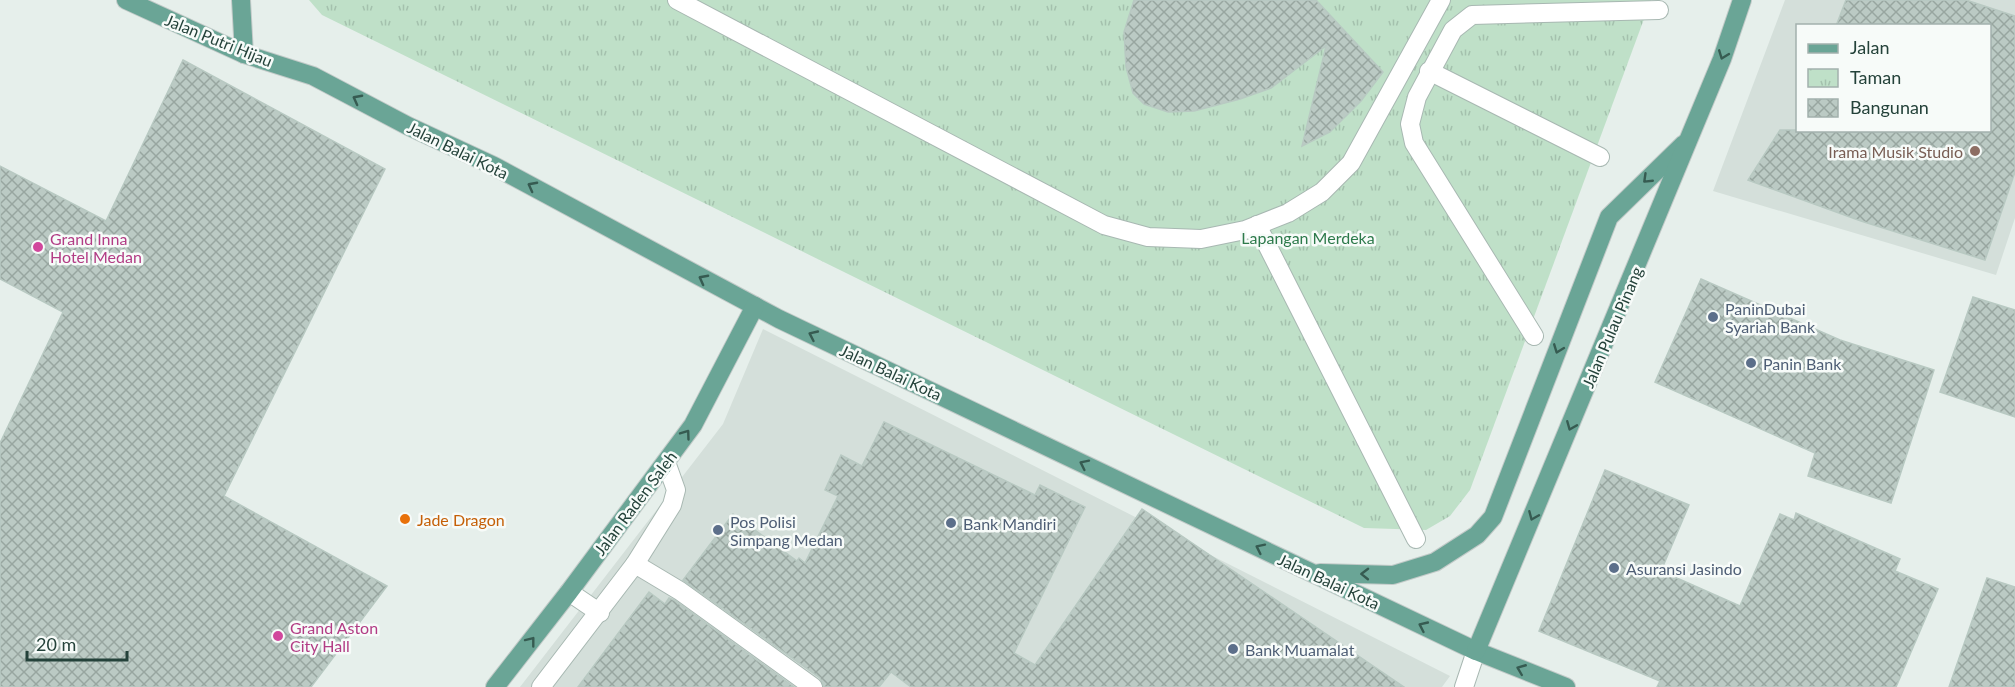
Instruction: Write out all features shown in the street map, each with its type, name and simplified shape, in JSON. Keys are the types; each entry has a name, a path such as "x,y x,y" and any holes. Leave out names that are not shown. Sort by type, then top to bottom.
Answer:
{"main road":[{"name":"Jalan Putri Hijau","path":"126,0 244,54 313,76"},
{"path":"241,0 244,54"},
{"name":"Jalan Pulau Pinang","path":"1476,651 1722,59 1742,0"},
{"name":"Jalan Balai Kota","path":"313,76 408,126 494,166 755,306 1476,651 1566,687"},
{"path":"1313,573 1393,575 1435,562 1477,535 1492,517 1609,217 1689,139"},
{"name":"Jalan Raden Saleh","path":"495,687 666,462 706,404 755,306"}],"street":[{"path":"677,0 1104,225 1148,237 1201,239 1245,230 1288,213 1322,192 1350,163 1441,0"},
{"path":"1533,336 1414,143 1410,124 1417,97 1453,30 1472,15 1659,10"},
{"path":"1429,71 1599,158"},
{"path":"1257,225 1416,539"},
{"path":"541,687 600,613 635,564 672,505 676,490 666,462"},
{"path":"635,564 680,591 813,687"},
{"path":"569,592 600,613"},
{"path":"1464,687 1476,651"}],"shaded area":[{"path":"1785,0 2015,0 2015,218 1996,275 1713,191"},
{"path":"763,329 1450,676 1442,687 520,687 723,424"}],"green space":[{"name":"Lapangan Merdeka","path":"309,0 1651,0 1470,490 1450,516 1426,530 1364,528 322,15"}],"building":[{"path":"1134,0 1316,0 1383,72 1361,101 1330,132 1302,146 1326,46 1271,88 1194,111 1168,112 1144,104 1133,93 1126,67 1124,32"},
{"path":"1846,0 1966,0 2015,16 2015,172 1985,260 1861,221 1748,180 1780,130 1796,130 1796,132 1991,132 1991,24 1837,24"},
{"path":"183,60 385,169 224,496 387,586 311,687 0,687 0,443 63,312 0,279 0,166 106,221"},
{"path":"1701,279 1840,340 1934,370 1891,503 1808,476 1815,453 1655,382"},
{"path":"1973,297 2015,310 2015,417 1940,392"},
{"path":"884,422 1035,495 1040,485 1085,507 1014,653 1035,665 1142,509 1404,687 911,687 891,672 879,687 824,687 820,678 683,580 733,514 797,561 799,558 805,563 838,496 825,490 841,455 862,466"},
{"path":"1605,470 1689,505 1661,571 1740,606 1780,514 1794,520 1796,513 1900,559 1895,571 1938,589 1896,687 1657,687 1660,681 1539,631"},
{"path":"1987,578 2015,587 2015,687 1949,687"},
{"path":"649,592 665,604 669,598 674,600 794,687 578,687"}],"place":[{"name":"Irama Musik Studio","path":"1975,151"},
{"name":"Grand Inna Hotel Medan","path":"38,247"},
{"name":"PaninDubai Syariah Bank","path":"1713,317"},
{"name":"Panin Bank","path":"1751,363"},
{"name":"Jade Dragon","path":"405,519"},
{"name":"Bank Mandiri","path":"951,523"},
{"name":"Pos Polisi Simpang Medan","path":"718,530"},
{"name":"Asuransi Jasindo","path":"1614,568"},
{"name":"Grand Aston City Hall","path":"278,636"},
{"name":"Bank Muamalat","path":"1233,649"}]}
